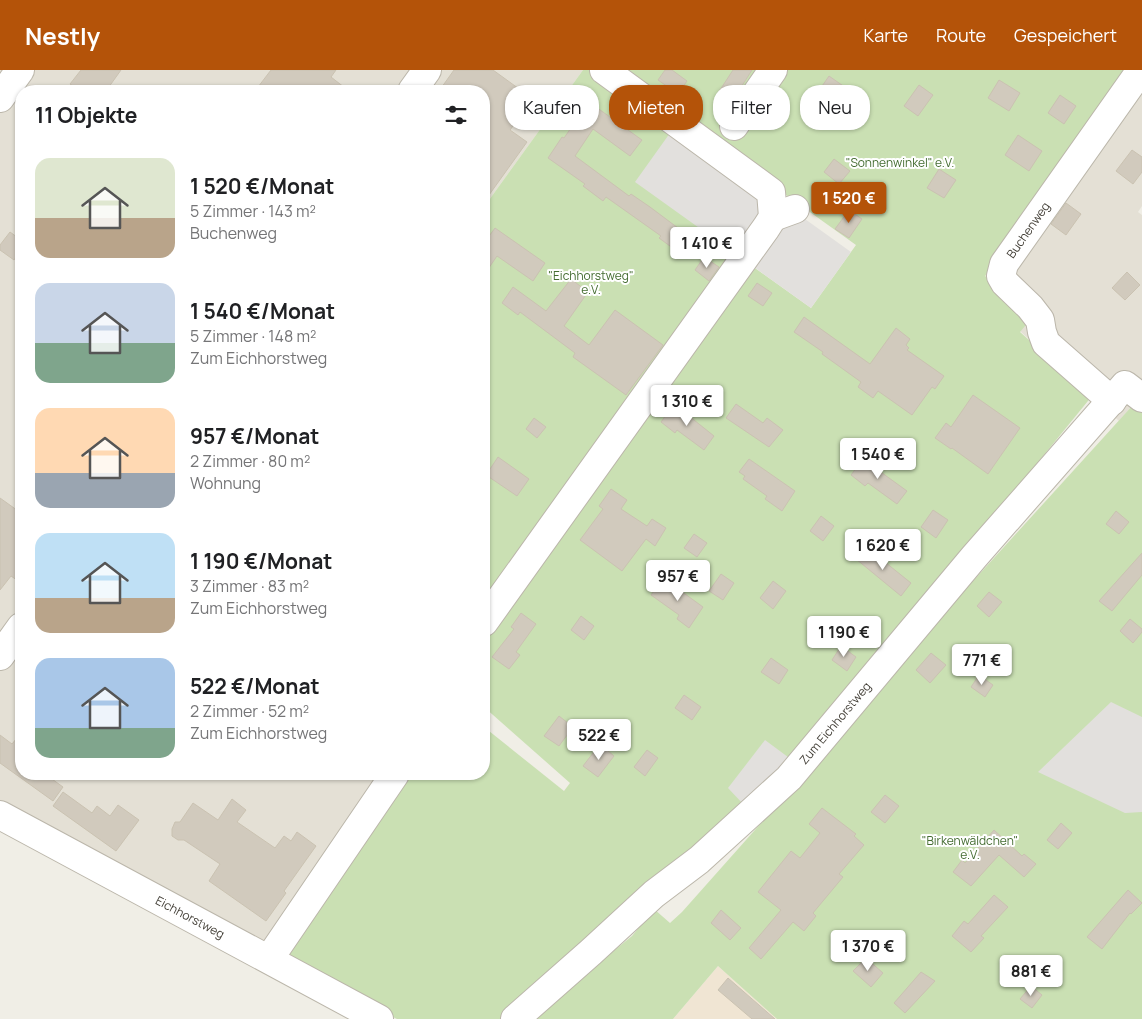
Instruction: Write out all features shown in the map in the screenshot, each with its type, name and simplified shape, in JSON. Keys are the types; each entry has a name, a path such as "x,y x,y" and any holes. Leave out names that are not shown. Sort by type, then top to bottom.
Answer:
{"street":[{"path":"0,98 20,70"},
{"path":"416,85 427,70"},
{"path":"490,614 694,330 784,213 771,192 604,70"},
{"path":"763,85 773,70"},
{"name":"Buchenweg","path":"1112,401 1046,343 1040,320 1030,307 1005,283 1001,276 1004,264 1141,70"},
{"name":"Zum Eichhorstweg","path":"515,1019 654,894 700,860 789,778 974,557 1125,385 1142,398"},
{"path":"0,656 15,636"},
{"path":"269,959 391,780"},
{"name":"Eichhorstweg","path":"0,815 379,1019"}],"shaded area":[{"path":"0,70 583,70 572,85 505,85 505,130 540,130 490,199 490,85 15,85 15,780 381,780 268,949 0,809"},
{"path":"1133,70 1142,70 1142,206 1138,212 1142,215 1142,413 1133,405 1119,421 1020,331 1031,319 985,276"},
{"path":"672,130 681,130 851,252 811,308 635,182"},
{"path":"1111,702 1142,717 1142,812 1125,813 1038,772"},
{"path":"765,740 792,760 744,805 728,788"},
{"path":"718,966 777,1019 673,1019"}],"green space":[{"path":"583,70 1133,70 985,276 1031,319 1020,332 1092,396 797,758 654,882 569,952 503,1019 397,1019 290,964 286,949 401,780 490,780 490,732 564,791 570,783 490,712 490,627 752,266 811,308 856,245 722,149 739,256 490,605 490,199 540,130 599,130 599,85 572,85"},
{"name":"\"Birkenwäldchen\" e.V.","path":"1133,405 1142,413 1142,1019 777,1019 718,966 673,1019 530,1019 632,936 654,909 670,923 682,912 835,740 895,667"}],"building":[{"path":"81,70 121,70 110,85 70,84"},
{"path":"271,70 336,70 331,77 341,85 260,85"},
{"path":"454,70 493,70 514,85 505,85 505,130 510,130 527,142 490,194 490,85 443,85"},
{"path":"665,70 672,70 687,81 684,85 665,85 658,80"},
{"path":"733,70 752,70 742,85 723,85"},
{"path":"829,76 842,85 823,85"},
{"path":"999,80 1020,93 1009,111 988,98"},
{"path":"919,85 933,95 918,116 904,106"},
{"path":"1060,95 1076,106 1064,124 1048,113"},
{"path":"599,109 609,116 609,130 628,130 642,140 630,156 594,130 599,130"},
{"path":"570,130 592,130 575,156 629,196 631,194 686,234 674,249 659,238 661,236 606,197 603,201 583,186 585,184 548,158 562,137 564,138"},
{"path":"1018,135 1042,151 1029,171 1005,155"},
{"path":"1132,150 1142,157 1142,172 1133,184 1116,171"},
{"path":"834,159 850,171 839,184 824,172"},
{"path":"939,169 956,180 944,198 927,188"},
{"path":"1066,203 1081,214 1066,235 1051,224"},
{"path":"849,210 862,219 849,238 835,229"},
{"path":"495,228 545,263 533,281 497,256 490,266 490,235"},
{"path":"10,232 15,236 14,260 0,250 0,245"},
{"path":"704,257 719,267 709,281 695,270"},
{"path":"1127,272 1140,285 1125,300 1112,288"},
{"path":"571,279 588,292 564,326 589,345 615,310 663,345 626,395 573,357 575,353 520,312 518,315 502,303 513,287 546,311"},
{"path":"757,283 772,293 763,306 748,296"},
{"path":"804,317 870,364 896,328 910,339 906,345 909,348 907,350 944,376 935,389 932,387 912,415 878,391 873,398 858,387 861,382 794,332"},
{"path":"973,395 1020,428 988,474 935,438 946,423 951,427"},
{"path":"674,404 714,436 704,450 677,430 675,433 661,422"},
{"path":"736,404 763,423 767,418 783,430 769,447 726,418"},
{"path":"534,418 546,427 537,438 526,429"},
{"path":"865,456 880,467 878,470 907,491 897,504 868,483 865,486 851,475"},
{"path":"498,457 529,479 517,496 490,478 490,469"},
{"path":"749,459 795,491 782,511 765,499 767,496 743,479 745,476 739,472"},
{"path":"611,489 627,500 621,509 647,526 652,519 666,528 655,546 646,539 622,571 580,540 603,509 599,506"},
{"path":"0,498 15,509 15,579 11,576 0,590"},
{"path":"933,510 948,520 936,538 921,527"},
{"path":"1116,511 1129,522 1119,534 1106,524"},
{"path":"821,516 834,526 823,541 810,531"},
{"path":"694,534 707,543 697,557 684,548"},
{"path":"865,546 911,583 901,596 856,559"},
{"path":"1142,553 1142,575 1112,611 1099,601"},
{"path":"721,574 734,583 723,600 709,591"},
{"path":"663,578 703,607 689,628 677,619 679,615 651,595"},
{"path":"773,581 786,591 773,609 760,598"},
{"path":"989,592 1002,602 989,617 977,606"},
{"path":"521,613 536,624 516,652 520,655 509,669 492,657 514,629 511,627"},
{"path":"581,616 594,626 584,640 571,630"},
{"path":"1130,619 1142,629 1142,632 1133,643 1120,631"},
{"path":"841,646 856,657 847,671 832,660"},
{"path":"931,653 946,665 930,683 916,670"},
{"path":"771,658 788,670 779,684 761,672"},
{"path":"979,675 993,685 985,697 971,687"},
{"path":"684,695 701,707 692,720 675,708"},
{"path":"559,716 573,727 559,746 544,736"},
{"path":"0,735 12,744 15,740 15,774 0,763"},
{"path":"600,744 614,756 598,777 583,766"},
{"path":"647,750 658,758 645,776 634,767"},
{"path":"24,780 53,780 63,787 53,801"},
{"path":"63,792 92,813 97,806 110,816 118,805 139,820 116,851 53,806"},
{"path":"885,795 899,806 885,823 871,812"},
{"path":"232,799 246,810 237,822 275,848 284,836 291,841 297,832 316,846 284,891 286,893 266,921 209,881 220,864 184,840 178,840 172,836 175,822 180,822 193,803 218,820"},
{"path":"822,808 856,834 854,836 864,845 839,874 843,877 813,913 816,916 804,931 793,922 761,959 749,948 781,910 758,892 791,851 800,858 820,833 809,824"},
{"path":"1061,823 1072,833 1058,849 1047,840"},
{"path":"994,830 1022,856 1024,854 1036,864 1024,877 999,855 971,886 953,872 962,860 965,863"},
{"path":"1128,890 1142,903 1130,913 1102,949 1087,937"},
{"path":"994,895 1008,907 981,936 984,938 971,952 952,936 964,921 968,924"},
{"path":"721,910 741,928 730,940 711,923"},
{"path":"866,958 883,973 871,987 853,971"},
{"path":"921,972 935,981 905,1013 894,1003"},
{"path":"728,978 775,1019 752,1019 718,990"},
{"path":"1031,986 1042,995 1032,1008 1020,999"}],"park label":[{"name":"\"Sonnenwinkel\" e.V.","path":"900,162"},
{"name":"\"Eichhorstweg\" e.V.","path":"591,282"}]}
